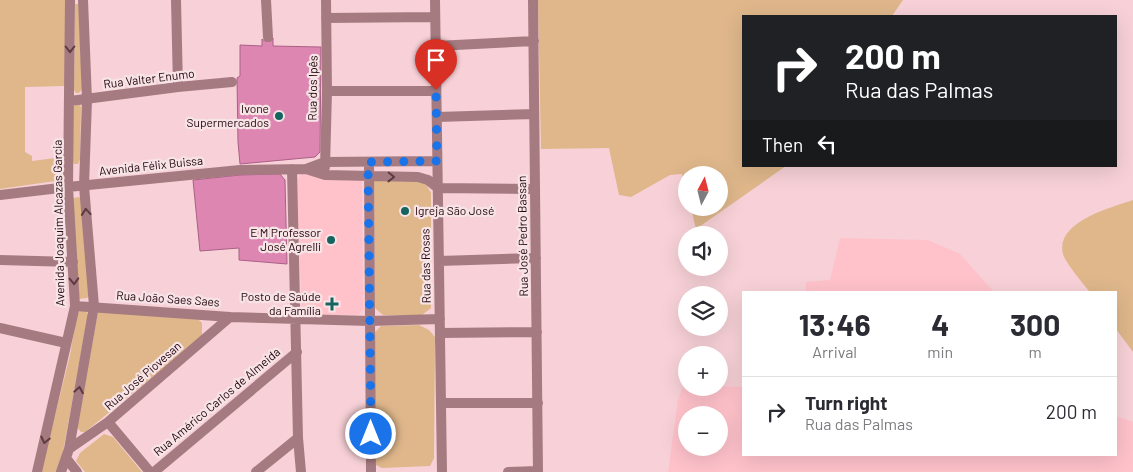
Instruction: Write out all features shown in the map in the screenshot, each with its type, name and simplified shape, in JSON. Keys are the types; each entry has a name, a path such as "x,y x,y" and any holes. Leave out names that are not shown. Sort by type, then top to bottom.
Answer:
{"street":[{"name":"Avenida Joaquim Alcazas Garcia","path":"37,472 75,306 68,187 70,0"},
{"name":"Avenida Joaquim Alcazas Garcia","path":"61,472 67,453 94,306 84,186 87,100 84,0"},
{"path":"176,0 178,87"},
{"path":"266,0 268,37"},
{"name":"Rua dos Ipês","path":"325,175 327,91 326,0"},
{"name":"Rua das Rosas","path":"435,0 442,472"},
{"name":"Rua José Pedro Bassan","path":"533,0 538,472"},
{"path":"326,18 435,18"},
{"path":"436,46 534,40"},
{"name":"Rua Valter Enumo","path":"70,101 232,82"},
{"path":"327,91 436,90"},
{"path":"437,117 534,114"},
{"name":"Avenida Félix Buissa","path":"0,195 240,170 306,168 325,162 437,161"},
{"path":"368,162 371,472"},
{"name":"Avenida Félix Buissa","path":"306,168 325,175 418,177 428,180 438,188"},
{"path":"292,169 298,438 301,472"},
{"path":"438,188 535,189"},
{"path":"439,261 536,258"},
{"path":"0,260 73,262"},
{"name":"Rua João Saes Saes","path":"75,306 295,319 370,321 440,319"},
{"name":"Rua José Piovesan","path":"67,453 108,422 230,316"},
{"path":"0,328 66,343"},
{"path":"440,333 537,332"},
{"name":"Rua Américo Carlos de Almeida","path":"152,472 297,352"},
{"path":"441,403 538,403"},
{"path":"108,422 152,472"},
{"path":"256,472 298,438"},
{"path":"67,453 77,472"},
{"path":"508,472 538,472"}],"shaded area":[{"path":"0,0 65,0 65,86 25,87 25,152 32,156 32,161 63,157 62,175 55,181 0,189"},
{"path":"538,0 903,0 893,15 742,15 742,167 785,167 728,207 728,166 678,166 678,174 670,175 631,197 619,195 609,148 541,149"},
{"path":"75,4 79,4 82,89 79,93 76,93 74,90"},
{"path":"76,104 80,104 81,108 80,159 78,164 74,164 72,159 73,107"},
{"name":"E M Professor José Agrelli","path":"301,174 356,174 362,181 363,308 359,315 308,315 302,311 296,180"},
{"path":"414,177 426,184 431,193 431,308 422,315 383,315 375,308 374,180"},
{"path":"79,197 81,199 90,295 87,298 79,299 72,200"},
{"path":"1133,200 1133,352 1117,330 1117,291 1089,291 1063,254 1063,243 1067,233 1086,218"},
{"path":"693,216 715,216 700,226 695,226"},
{"path":"840,238 928,240 960,254 993,291 806,291 806,282 830,280"},
{"path":"81,311 86,311 88,315 62,457 57,472 41,472 70,355 77,314"},
{"path":"98,312 197,318 202,323 202,337 85,432 81,432 77,427"},
{"path":"419,325 429,330 435,337 434,458 430,466 382,468 376,465 374,333 381,326"},
{"path":"728,386 742,387 742,456 1117,456 1117,416 1133,422 1133,472 668,472 680,396 728,396"},
{"path":"104,434 113,437 142,472 85,472 76,461 80,453"}],"building":[{"name":"Ivone Supermercados","path":"273,38 273,46 321,47 320,152 315,157 240,164 237,78 240,76 240,45 262,46 262,39 271,41"},
{"path":"280,174 285,180 287,264 239,260 239,248 200,251 193,180 240,175"}],"place":[{"name":"Ivone Supermercados","path":"279,116"},
{"name":"Igreja São José","path":"405,211"},
{"name":"E M Professor José Agrelli","path":"331,240"},
{"name":"Posto de Saúde da Família","path":"332,304"}],"route":[{"path":"371,434 368,162 437,161 436,90"}]}
